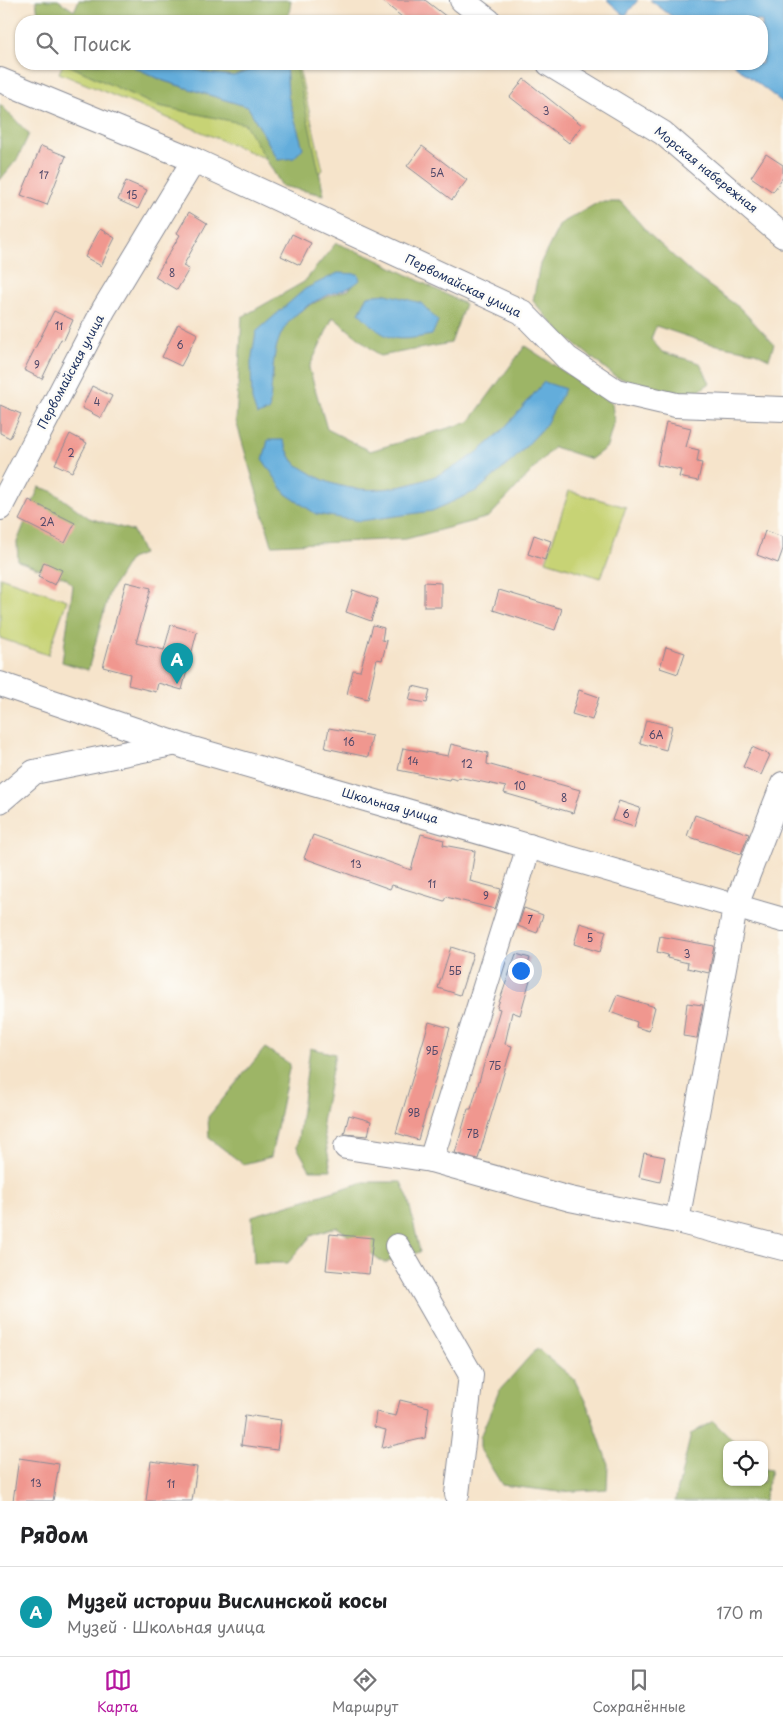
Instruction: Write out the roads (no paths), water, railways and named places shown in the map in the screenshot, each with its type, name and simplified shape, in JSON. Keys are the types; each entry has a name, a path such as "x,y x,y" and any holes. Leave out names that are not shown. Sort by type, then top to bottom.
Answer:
{"street":[{"path":"462,0 481,15"},
{"name":"Морская набережная","path":"559,70 663,133 783,236"},
{"name":"Первомайская улица","path":"0,80 194,160 522,312 567,358 616,391 676,405 783,409"},
{"name":"Первомайская улица","path":"0,508 104,309 194,160"},
{"name":"Школьная улица","path":"0,684 174,744 529,846 736,908 783,920"},
{"path":"0,801 34,772 174,744"},
{"path":"677,1221 736,908 783,784"},
{"path":"431,1160 529,846"},
{"path":"346,1147 431,1160 570,1199 677,1221 783,1248"},
{"path":"398,1246 471,1375 457,1494"}],"water":[{"path":"607,0 638,0 624,15"},
{"path":"650,0 783,0 783,103 741,70 768,70 768,15 670,15"},
{"path":"140,70 196,70 233,76 252,70 286,70 288,96 303,148 294,158 278,160 248,107 164,81"},
{"path":"338,273 358,274 360,280 347,289 331,294 307,306 283,330 274,358 269,411 257,415 252,400 251,363 256,332 305,289"},
{"path":"386,294 421,303 438,321 432,335 408,339 391,338 377,330 359,313 368,296"},
{"path":"544,382 565,389 545,426 515,458 478,490 432,511 360,521 316,514 286,494 263,460 268,440 283,440 293,461 329,482 350,488 373,490 419,482 461,463 488,444"}],"place":[{"name":"Музей истории Вислинской косы","path":"177,684"}]}
